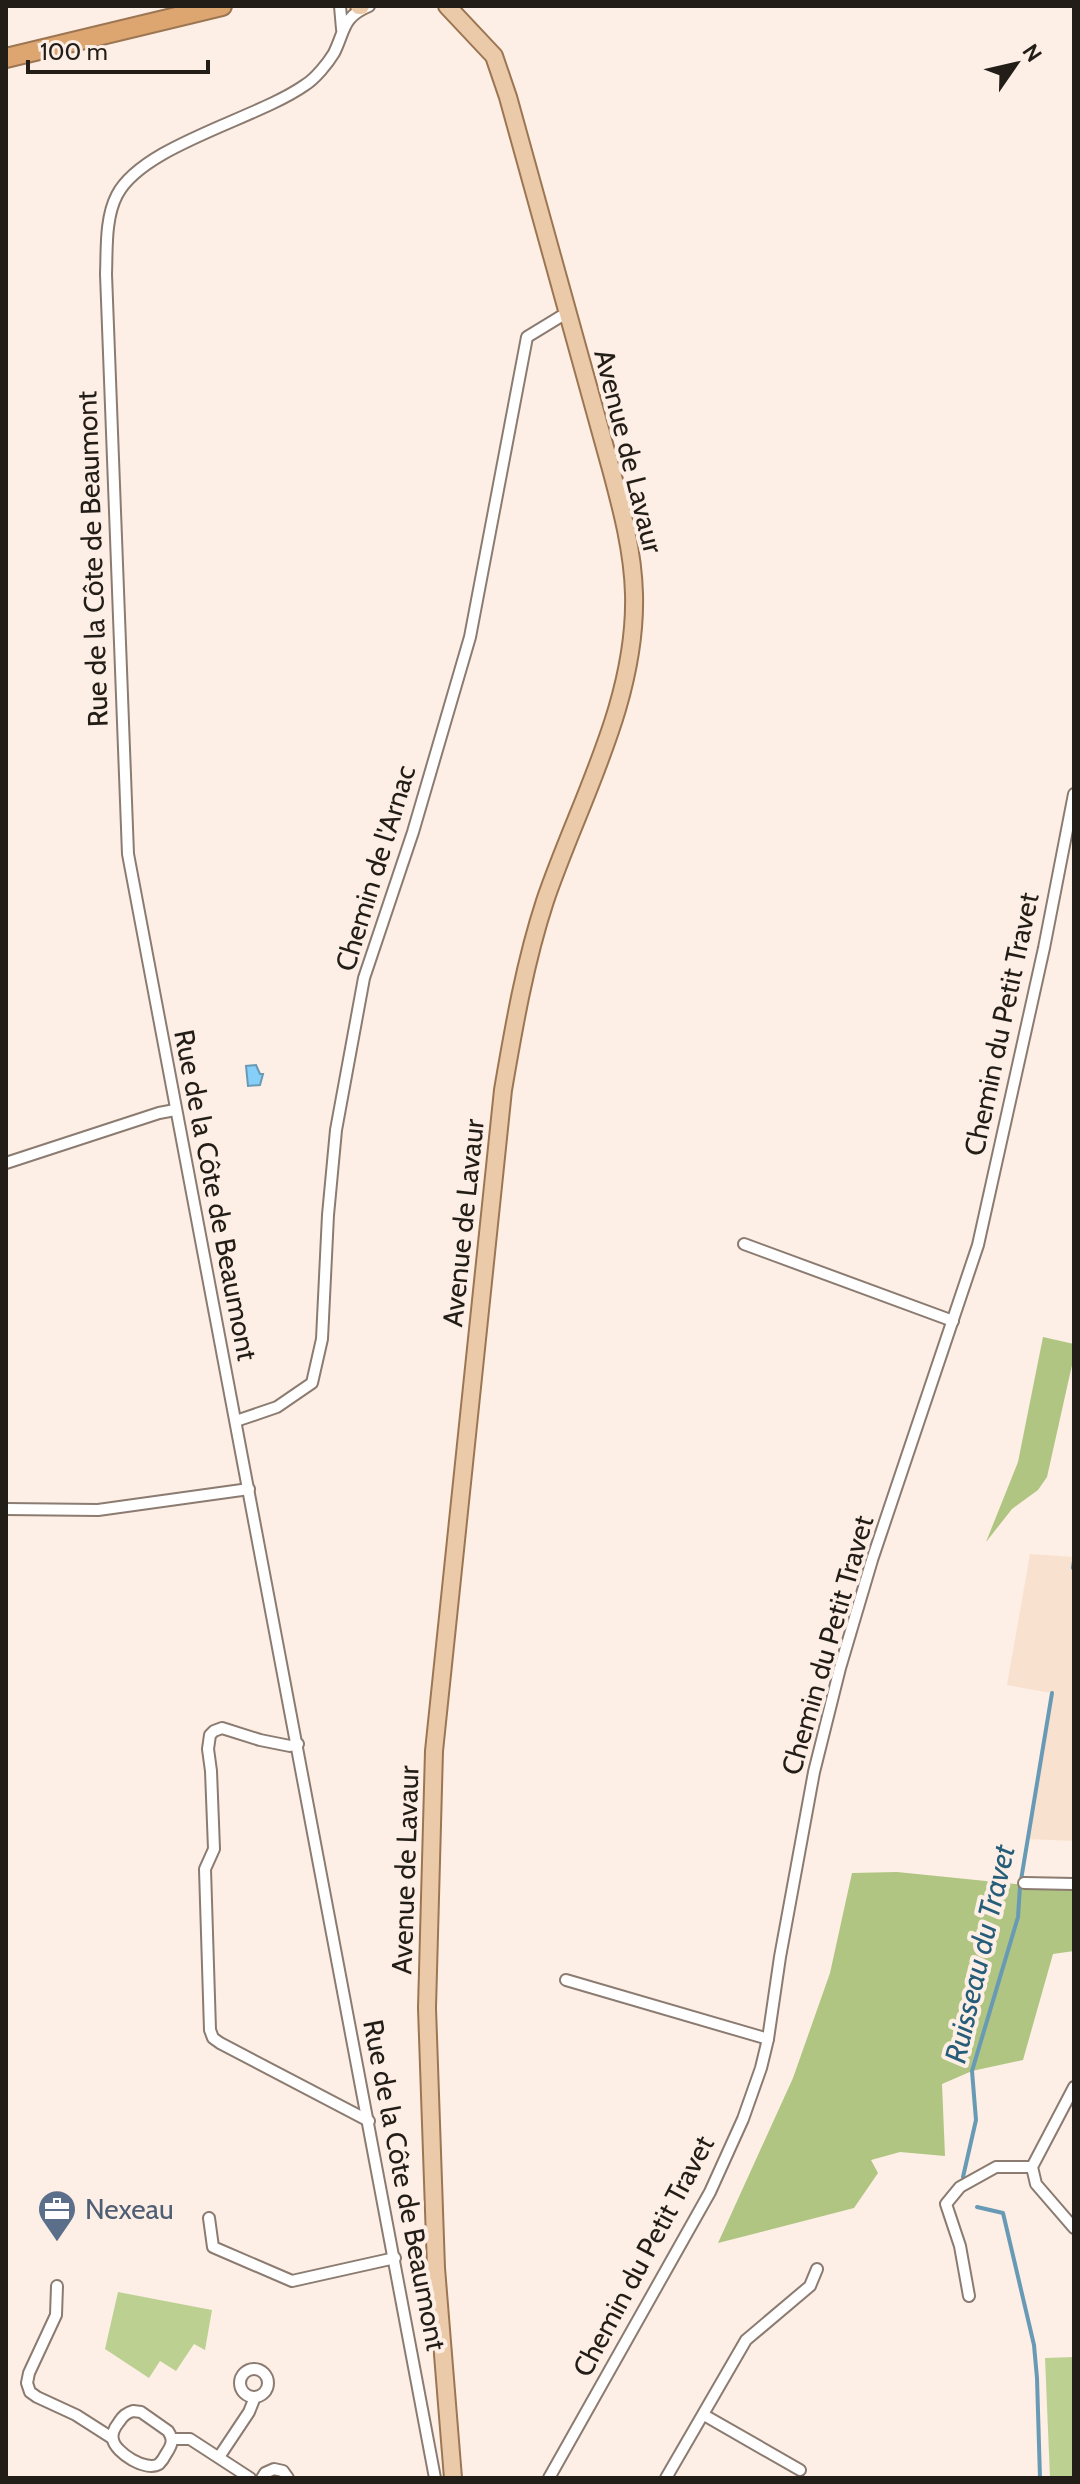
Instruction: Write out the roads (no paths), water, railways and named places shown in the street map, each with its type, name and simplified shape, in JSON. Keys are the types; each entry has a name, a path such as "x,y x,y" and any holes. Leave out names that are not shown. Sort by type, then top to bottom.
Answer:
{"highway":[{"path":"6,58 222,6"}],"main road":[{"path":"434,6 462,20"},
{"name":"Avenue de Lavaur","path":"447,6 494,56 627,530 634,594 629,659 611,728 545,901 518,1002 503,1090 434,1751 427,2008 436,2268 453,2478"}],"street":[{"path":"340,6 342,29"},
{"name":"Rue de la Côte de Beaumont","path":"369,6 357,12 342,29 333,54 307,84 164,153 132,175 116,196 108,222 106,274 128,854 435,2478"},
{"name":"Chemin de l'Arnac","path":"236,1421 277,1407 312,1383 322,1339 336,1130 364,978 413,832 470,637 527,337 568,312"},
{"name":"Chemin du Petit Travet","path":"549,2478 710,2192 753,2093 768,2039 814,1772 872,1560 978,1245 1044,948 1074,794"},
{"path":"6,1163 175,1110"},
{"path":"744,1244 953,1321"},
{"path":"6,1509 98,1510 249,1489"},
{"path":"298,1744 290,1746 260,1740 222,1728 210,1735 208,1749 214,1849 205,1869 210,2030 213,2038 220,2043 369,2121"},
{"path":"1024,1883 1074,1884"},
{"path":"566,1980 768,2039"},
{"path":"1074,2087 1032,2167 1036,2184 1074,2228"},
{"path":"969,2296 960,2246 946,2204 960,2187 996,2167 1032,2167"},
{"path":"209,2218 213,2247 292,2281 395,2258"},
{"path":"666,2478 746,2340 810,2286 817,2269"},
{"path":"57,2286 56,2315 29,2373 27,2383 30,2392 76,2415 112,2438 119,2449 144,2466 160,2463 172,2439 168,2431 141,2412 133,2411 126,2413 112,2438"},
{"path":"219,2457 249,2412 255,2397"},
{"path":"704,2415 800,2470"},
{"path":"172,2439 190,2439 250,2478"},
{"path":"262,2478 274,2469 283,2471 288,2478"}],"water":[{"path":"256,1065 263,1074 260,1085 248,1086 246,1066"}],"waterway":[{"name":"Ruisseau du Travet","path":"1073,1568 1074,1561"},
{"name":"Ruisseau du Travet","path":"963,2177 976,2120 972,2071 1018,1917 1020,1886 1052,1693"},
{"name":"Ruisseau du Travet","path":"977,2207 1003,2213 1034,2345 1040,2478"}],"place":[{"name":"Nexeau","path":"57,2243"}]}
